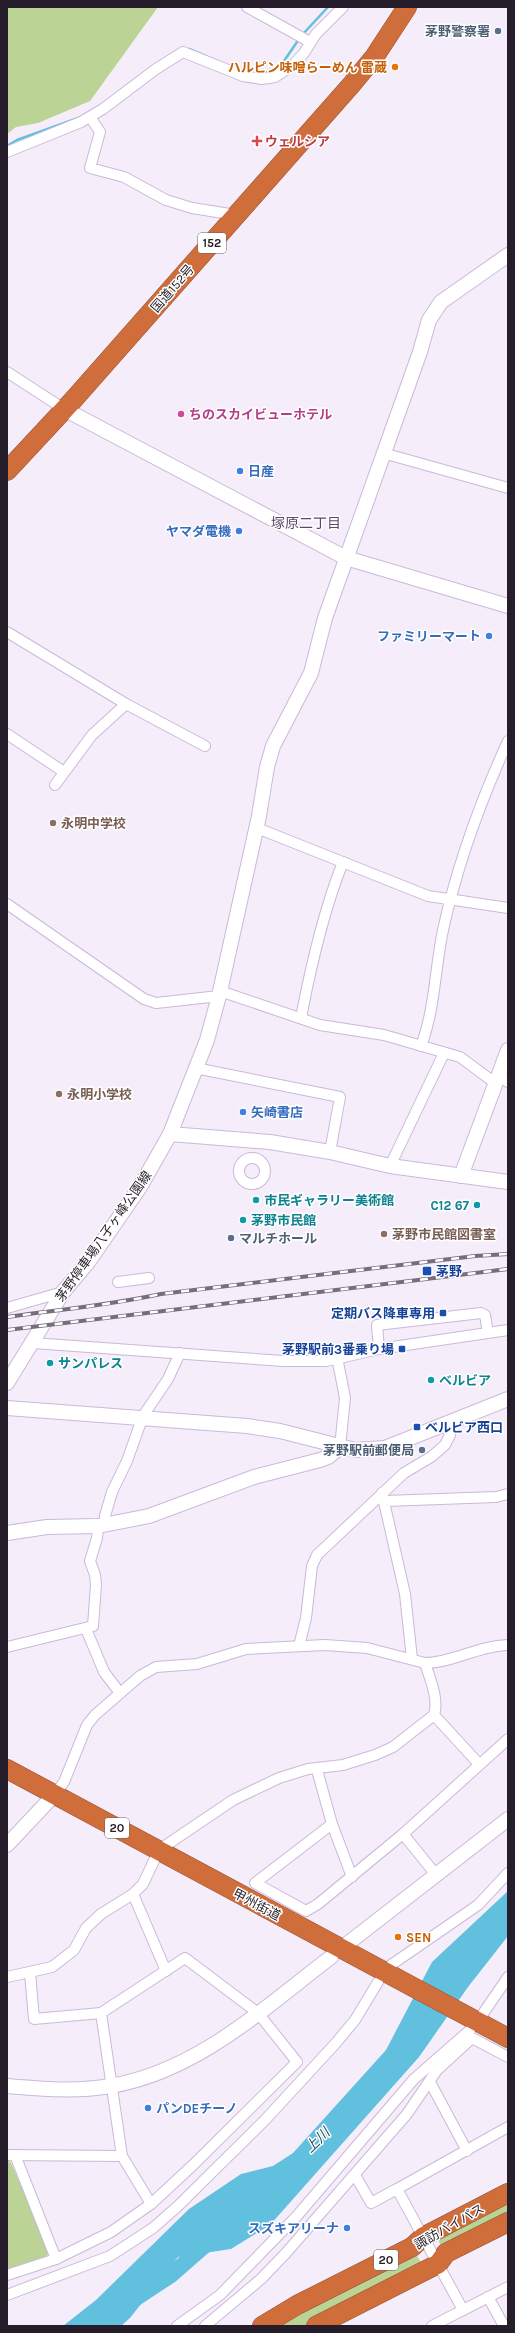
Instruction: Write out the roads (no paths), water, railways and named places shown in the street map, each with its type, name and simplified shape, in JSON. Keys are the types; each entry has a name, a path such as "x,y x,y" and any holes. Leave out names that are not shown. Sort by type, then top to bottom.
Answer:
{"highway":[{"name":"国道152号","path":"7,471 352,84 382,45 407,7"},
{"name":"甲州街道","path":"7,1769 508,2038"},
{"name":"諏訪バイパス","path":"262,2326 297,2305 412,2247 423,2238 508,2193"},
{"name":"諏訪バイパス","path":"316,2326 438,2264 446,2253 508,2222"}],"street":[{"path":"246,7 310,42"},
{"path":"7,152 90,117 156,69 183,52 243,76 262,79 275,77 293,65 304,53 316,34 343,7"},
{"path":"90,117 100,132 90,168 124,177 166,200 192,208 236,215"},
{"name":"茅野停車場八子ヶ峰公園線","path":"7,1383 33,1343 62,1292 88,1261 140,1187 170,1134 207,1040 219,994 256,828 267,767 273,746 311,673 325,618 420,352 429,320 441,302 508,255"},
{"path":"7,372 64,408 346,558 508,606"},
{"path":"383,454 508,488"},
{"path":"7,632 126,704 206,746"},
{"path":"55,785 92,735 126,704"},
{"path":"7,734 64,772"},
{"path":"421,1046 428,1027 443,930 451,900 489,784 508,741"},
{"path":"256,828 428,896 508,908"},
{"path":"301,1018 312,962 343,862"},
{"path":"7,904 144,1000 156,1003 219,994 320,1025 384,1035 444,1053 468,1061 501,1080"},
{"path":"461,1176 501,1080 508,1050"},
{"path":"390,1166 444,1053"},
{"path":"195,1068 340,1097 330,1152"},
{"path":"170,1134 250,1140 330,1152 390,1166 508,1182"},
{"path":"118,1282 150,1278"},
{"path":"7,1308 62,1292"},
{"path":"379,1349 376,1325 481,1313 485,1315 488,1333"},
{"path":"33,1343 283,1361 326,1361 337,1357 379,1349 508,1330"},
{"path":"7,1647 86,1629 93,1626 96,1585 95,1575 90,1561 101,1525 112,1492 127,1461 143,1416 168,1379 180,1353"},
{"path":"7,1533 46,1527 101,1525 149,1516 254,1476 328,1457 340,1447 344,1398 337,1357"},
{"path":"7,1408 143,1416 247,1426 280,1431 340,1447 364,1451 385,1448 508,1399"},
{"path":"298,1646 306,1618 314,1560 384,1497 404,1473 431,1457 445,1445 450,1435 446,1424"},
{"path":"384,1497 496,1497 508,1494"},
{"path":"384,1497 405,1594 412,1659"},
{"path":"86,1629 104,1672 120,1693"},
{"path":"7,1845 55,1794 64,1782 87,1725 95,1715 140,1676 156,1667 197,1664 246,1648 325,1644 367,1648 425,1663 435,1663 492,1645 508,1645"},
{"path":"7,1977 52,1967 74,1950 91,1923 101,1914 132,1894 143,1884 158,1850 233,1800 279,1778 308,1769 317,1770 343,1765 381,1753 393,1747 434,1715 436,1708 434,1695 425,1663"},
{"path":"434,1715 479,1764"},
{"path":"332,1824 255,1883 306,1911 318,1904 403,1834 479,1764 508,1740"},
{"path":"317,1770 332,1824 352,1877"},
{"path":"347,1944 437,1876 508,1819"},
{"path":"403,1834 437,1876"},
{"path":"390,1965 478,1905 508,1873"},
{"path":"132,1894 166,1971"},
{"path":"7,2086 66,2090 111,2086 142,2078 198,2056 258,2013 331,1957"},
{"path":"7,2275 56,2258 111,2232 151,2204 192,2166 297,2062 258,2013 185,1958 101,2013 34,2019 30,1973"},
{"path":"177,2326 220,2295 296,2217 414,2079 475,2021 508,1978"},
{"path":"7,2295 110,2256 153,2228 260,2126 355,2020 378,1982"},
{"path":"101,2013 122,2156 151,2204"},
{"path":"205,2326 261,2279 355,2175 407,2114 437,2070 472,2038 508,2057"},
{"path":"430,2082 467,2151"},
{"path":"355,2175 371,2203 508,2127"},
{"path":"56,2258 11,2155 122,2156"},
{"path":"397,2189 463,2310"},
{"path":"433,2326 508,2286"},
{"path":"488,2297 504,2326"}],"water":[{"path":"508,1891 508,1936 468,1987 419,2057 270,2225 231,2249 178,2257 130,2318 121,2326 63,2326 96,2300 189,2209 241,2174 273,2166 293,2153 386,2050 432,1962"}],"waterway":[{"path":"303,34 328,7"},
{"path":"261,75 282,64 299,39"},
{"path":"189,49 217,61"},
{"path":"7,146 17,140 81,117"},
{"name":"上川","path":"136,2298 171,2275 211,2240"}],"railway":[{"path":"7,1317 103,1304 161,1294 475,1256 508,1254"},
{"path":"7,1330 508,1269"}],"place":[{"name":"茅野警察署","path":"498,31"},
{"name":"ハルピン味噌らーめん 雷蔵","path":"395,67"},
{"name":"ウェルシア","path":"257,141"},
{"name":"ちのスカイビューホテル","path":"181,414"},
{"name":"日産","path":"240,471"},
{"name":"ヤマダ電機","path":"239,531"},
{"name":"ファミリーマート","path":"489,636"},
{"name":"永明中学校","path":"53,823"},
{"name":"永明小学校","path":"59,1094"},
{"name":"矢崎書店","path":"243,1112"},
{"name":"市民ギャラリー美術館","path":"256,1200"},
{"name":"C12 67","path":"477,1205"},
{"name":"茅野市民館","path":"243,1220"},
{"name":"茅野市民館図書室","path":"384,1234"},
{"name":"マルチホール","path":"231,1238"},
{"name":"茅野","path":"427,1271"},
{"name":"定期バス降車専用","path":"443,1313"},
{"name":"茅野駅前3番乗り場","path":"402,1349"},
{"name":"サンパレス","path":"50,1363"},
{"name":"ベルビア","path":"431,1380"},
{"name":"ベルビア西口","path":"417,1427"},
{"name":"茅野駅前郵便局","path":"422,1450"},
{"name":"SEN","path":"398,1937"},
{"name":"パンDEチーノ","path":"148,2108"},
{"name":"スズキアリーナ","path":"347,2228"}],"district":[{"name":"塚原二丁目","path":"306,523"}]}
